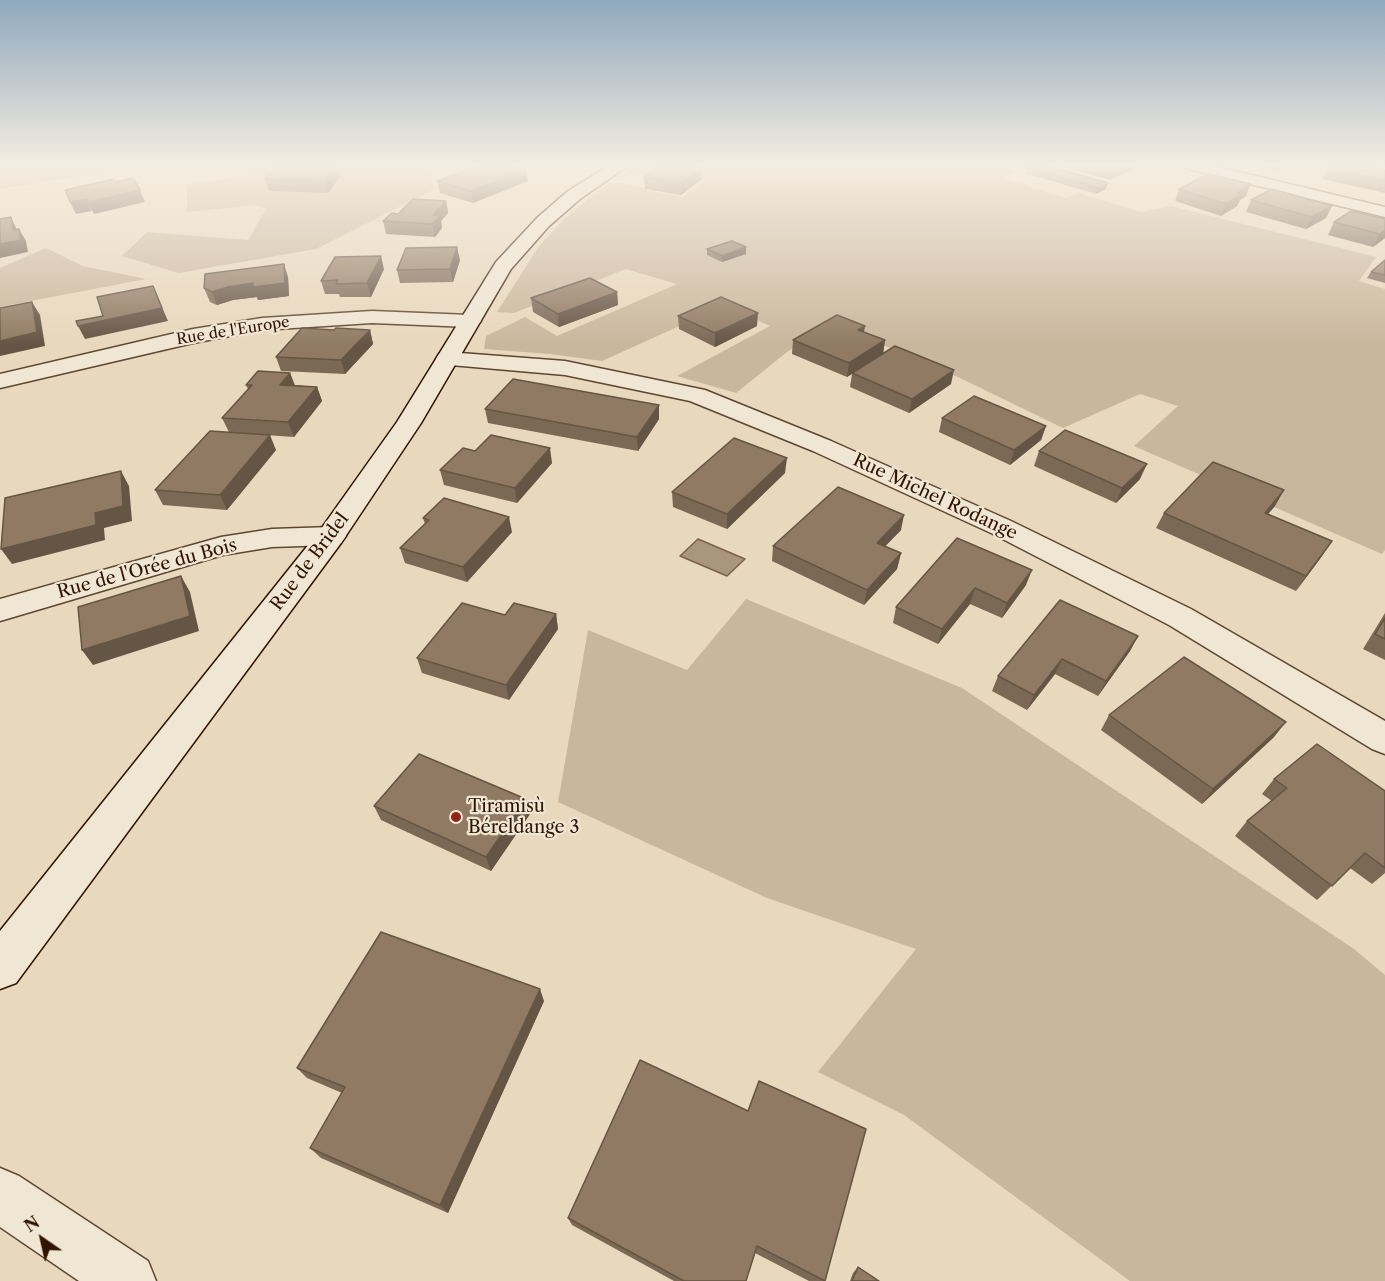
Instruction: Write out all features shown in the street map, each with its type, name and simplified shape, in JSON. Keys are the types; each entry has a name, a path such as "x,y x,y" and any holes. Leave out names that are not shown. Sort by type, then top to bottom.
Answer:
{"street":[{"name":"Rue de Bridel","path":"0,967 331,536 409,423 503,266 540,225"},
{"name":"Rue de l'Europe","path":"0,381 193,336 262,324 372,317 470,321"},
{"name":"Rue Michel Rodange","path":"447,359 565,368 697,395 822,446 1001,527 1180,617 1385,739"},
{"name":"Rue de l'Orée du Bois","path":"0,610 222,546 272,537 331,536"},
{"path":"0,1195 128,1281"}],"shaded area":[{"path":"257,225 364,225 316,249 179,273 122,256 147,232 248,240"},
{"path":"559,225 1246,225 1376,257 1359,281 1385,289 1385,550 1382,554 1134,446 1178,406 1140,394 1063,428 960,378 834,324 787,352 736,393 677,376 770,326 724,306 602,361 484,349 486,336 525,317 557,336 677,284 626,269 514,313 497,312 539,246"},
{"path":"46,248 83,266 146,279 0,307 0,268"},
{"path":"698,539 745,559 727,576 680,556"},
{"path":"746,599 962,688 1354,949 1385,975 1385,1281 1130,1281 904,1115 818,1072 916,949 767,898 558,802 588,630 687,670"}],"building":[{"path":"0,225 12,225 13,230 19,229 21,240 0,244"},
{"path":"1345,225 1385,225 1385,231 1380,234"},
{"path":"732,241 746,247 722,256 707,249"},
{"path":"457,247 450,269 397,270 406,248"},
{"path":"381,256 367,283 336,284 338,280 321,281 335,257"},
{"path":"1385,260 1385,275 1371,272"},
{"path":"284,264 285,283 253,287 253,283 212,292 204,288 205,274"},
{"path":"590,278 617,292 558,314 531,298"},
{"path":"153,286 162,308 78,326 76,321 103,316 97,297"},
{"path":"721,297 758,313 715,333 678,316"},
{"path":"32,302 37,332 0,341 0,308"},
{"path":"837,315 865,326 858,330 885,340 849,363 793,340"},
{"path":"302,328 370,330 341,360 276,357"},
{"path":"895,346 954,370 912,399 852,373"},
{"path":"258,371 290,373 280,385 317,387 288,422 222,418 252,385 246,385"},
{"path":"513,379 659,405 637,437 485,409"},
{"path":"974,396 1046,426 1014,450 942,418"},
{"path":"1065,430 1147,464 1122,488 1039,451"},
{"path":"210,431 270,435 220,495 155,490"},
{"path":"491,435 550,448 515,488 440,470 463,448 475,451"},
{"path":"734,438 787,458 727,514 672,492"},
{"path":"1213,462 1284,490 1265,513 1332,541 1306,576 1164,513"},
{"path":"121,471 123,506 95,513 96,525 1,549 5,498"},
{"path":"838,487 904,515 877,543 901,553 867,590 773,546"},
{"path":"444,498 509,517 463,567 400,548 429,520 423,518"},
{"path":"957,538 1032,570 1007,603 975,588 942,629 896,607"},
{"path":"181,576 190,616 82,650 78,607"},
{"path":"1060,600 1138,636 1106,681 1062,659 1034,695 998,676"},
{"path":"462,603 505,615 514,603 556,614 506,685 417,658"},
{"path":"1385,618 1385,639 1375,634"},
{"path":"1184,657 1286,722 1213,789 1109,715"},
{"path":"1317,744 1385,791 1385,868 1365,853 1332,886 1247,821 1287,788 1274,779"},
{"name":"Tiramisù Béreldange 3","path":"419,754 526,799 486,857 374,806"},
{"path":"381,932 540,989 440,1205 310,1148 345,1087 297,1068"},
{"path":"640,1060 748,1111 759,1081 866,1129 825,1281 757,1246 746,1281 684,1281 568,1218"},
{"path":"858,1267 879,1281 852,1281"}],"place":[{"name":"Tiramisù Béreldange 3","path":"456,817"}]}
